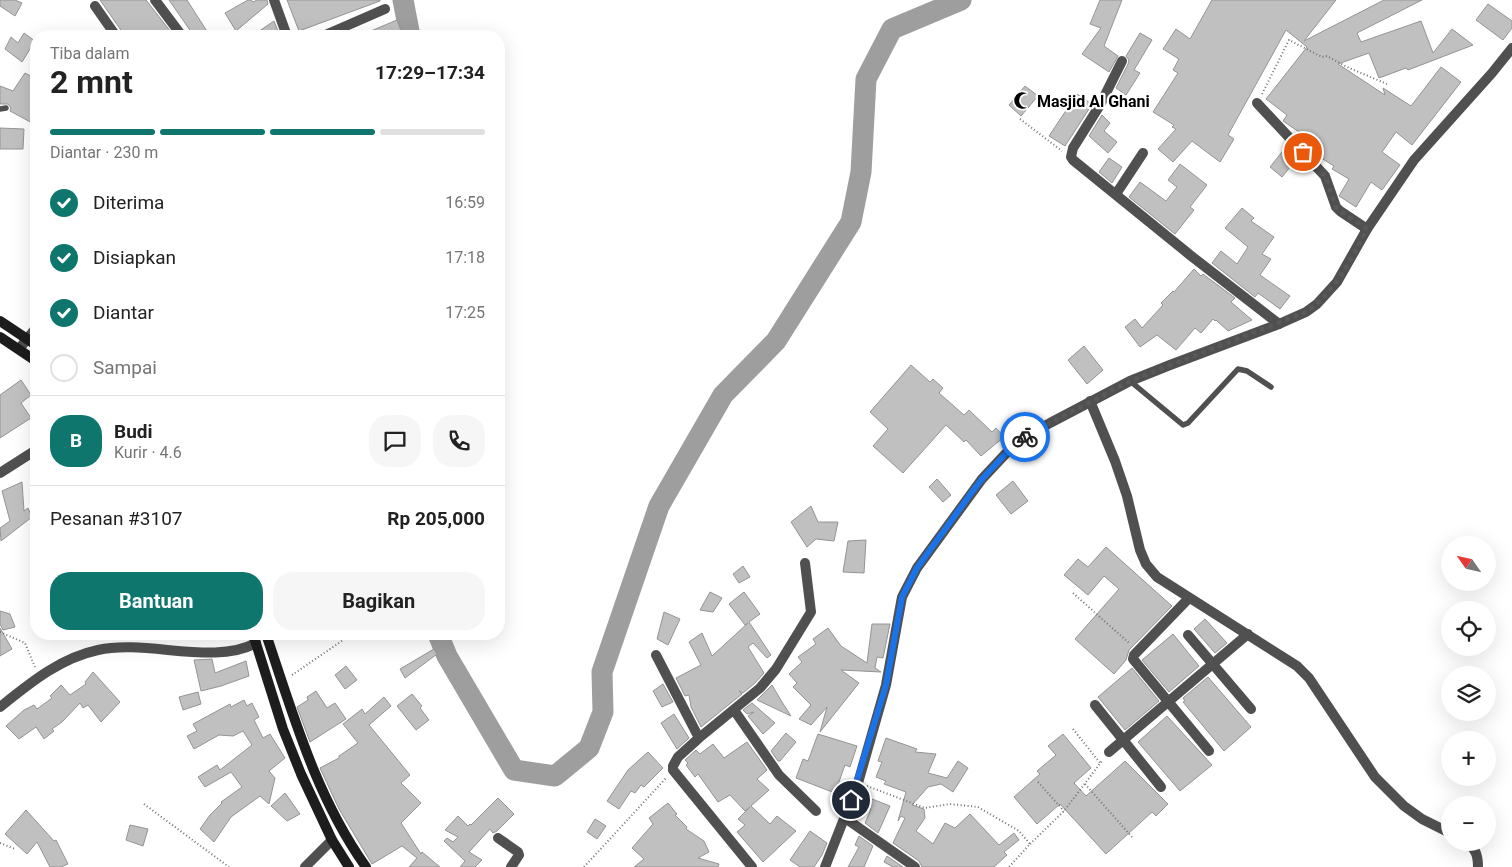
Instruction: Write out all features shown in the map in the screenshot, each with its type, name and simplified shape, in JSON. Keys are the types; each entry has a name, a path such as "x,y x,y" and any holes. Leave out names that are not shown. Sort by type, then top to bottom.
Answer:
{"main road":[{"path":"0,321 30,341"},
{"path":"0,338 30,356"},
{"path":"255,640 277,711 301,774 332,840 349,867"},
{"path":"268,640 290,706 330,809 366,867"},
{"path":"277,711 290,706"}],"street":[{"path":"155,0 178,30"},
{"path":"274,0 285,30"},
{"path":"95,6 112,30"},
{"path":"337,30 385,9"},
{"path":"825,867 858,783 886,685 902,597 917,568 982,479 1011,448 1025,437 1090,401 1170,364 1279,324 1306,312 1329,292 1337,282 1367,229 1419,154 1512,48"},
{"path":"1122,60 1100,105 1072,151 1071,156 1190,255 1279,324"},
{"path":"1257,103 1325,176 1336,207 1367,229"},
{"path":"1116,194 1144,152"},
{"path":"19,349 30,335"},
{"path":"1090,401 1101,424 1118,470 1140,550 1146,564 1157,577 1297,666 1309,678 1375,776 1404,806 1441,828"},
{"path":"0,473 30,454"},
{"path":"752,867 673,770 674,762 699,738 760,688 776,669 811,612 805,563"},
{"path":"1189,598 1133,659 1209,751"},
{"path":"1109,752 1248,634"},
{"path":"1188,635 1251,709"},
{"path":"0,707 39,676 77,656 99,649 127,647 206,652 246,648 252,640"},
{"path":"656,655 699,738"},
{"path":"1095,705 1161,787"},
{"path":"734,710 779,775 816,811"},
{"path":"845,818 914,867"},
{"path":"498,838 518,852 519,855 511,867"},
{"path":"305,867 332,840"},
{"path":"1475,851 1478,856 1478,867"}],"lane":[{"path":"1130,381 1184,425 1188,424 1238,369 1244,369 1271,387"}],"path":[{"path":"1257,103 1289,40 1322,57 1327,56 1347,67 1387,84"},
{"path":"1020,119 1074,160"},
{"path":"1073,593 1138,652"},
{"path":"0,632 25,643 39,676"},
{"path":"282,681 343,640"},
{"path":"1073,729 1100,763"},
{"path":"1009,867 1064,811 1109,752"},
{"path":"584,867 673,770"},
{"path":"1038,782 1064,811"},
{"path":"858,783 925,808 950,804 978,808 1019,830 1030,844"},
{"path":"1085,784 1132,837"},
{"path":"144,804 229,867"},
{"path":"0,843 15,850"}],"building":[{"path":"0,0 15,0 22,3 15,16 0,6"},
{"path":"100,0 146,0 169,30 121,30"},
{"path":"169,0 187,0 206,30 190,30"},
{"path":"248,0 253,2 267,0 268,4 237,30 225,13"},
{"path":"287,0 380,0 302,30 299,30"},
{"path":"1100,0 1122,0 1104,46 1118,56 1109,72 1082,54 1101,28 1090,24"},
{"path":"1212,0 1336,0 1304,41 1384,0 1422,0 1357,33 1361,42 1421,21 1433,53 1452,29 1473,45 1408,70 1406,68 1379,78 1369,53 1338,64 1385,95 1383,88 1411,106 1441,67 1461,82 1412,145 1396,132 1382,152 1400,165 1382,190 1371,182 1356,207 1339,196 1349,179 1332,169 1334,166 1313,153 1299,139 1302,134 1283,121 1287,115 1266,99 1307,47 1286,30 1228,135 1234,139 1220,162 1192,141 1173,162 1158,149 1176,129 1172,127 1174,125 1153,112 1178,73 1173,70 1179,59 1163,49 1176,29 1190,39"},
{"path":"1488,4 1512,21 1512,28 1503,40 1476,20"},
{"path":"397,20 401,30 373,30"},
{"path":"274,21 278,30 261,30"},
{"path":"24,33 30,37 30,49 22,62 5,49 11,37 18,43"},
{"path":"1140,33 1152,40 1134,70 1140,73 1126,95 1116,88 1128,64 1129,60 1126,56"},
{"path":"25,73 30,76 30,122 10,111 11,108 8,104 0,104 0,86 13,91"},
{"name":"Masjid Al Ghani","path":"1025,86 1038,96 1021,116 1009,105"},
{"path":"1077,94 1090,103 1089,105 1091,106 1065,146 1049,136"},
{"path":"1102,115 1110,123 1104,131 1117,142 1108,153 1089,136"},
{"path":"0,128 24,129 23,149 0,149"},
{"path":"1286,147 1298,157 1282,177 1270,167"},
{"path":"1109,158 1122,167 1112,183 1099,172"},
{"path":"1180,164 1207,185 1190,207 1194,210 1175,234 1129,197 1140,182 1166,201 1177,187 1168,180"},
{"path":"1242,208 1254,218 1251,221 1274,237 1262,254 1271,259 1260,275 1290,296 1280,309 1258,293 1255,297 1212,263 1221,251 1237,264 1248,247 1225,228"},
{"path":"1194,269 1201,276 1203,274 1235,298 1231,302 1252,320 1228,331 1213,319 1201,333 1195,328 1176,350 1157,335 1140,347 1125,327 1135,319 1142,328 1163,305 1161,303 1174,292"},
{"path":"1084,346 1103,370 1087,384 1068,360"},
{"path":"911,365 930,382 933,379 943,388 939,393 964,415 969,410 992,432 996,428 1004,437 981,456 966,440 964,442 946,425 903,473 873,446 888,429 870,412"},
{"path":"21,380 30,394 30,396 21,403 30,419 0,438 0,395"},
{"path":"937,479 951,495 943,502 929,487"},
{"path":"1013,481 1028,501 1011,514 996,495"},
{"path":"22,482 24,511 28,508 30,519 1,541 0,528 10,521 2,491"},
{"path":"811,506 818,522 838,522 834,541 816,539 807,547 791,522"},
{"path":"866,540 864,573 843,572 848,541"},
{"path":"1106,547 1172,606 1129,650 1126,660 1114,674 1075,639 1119,589 1104,576 1088,595 1064,575 1078,559 1088,567"},
{"path":"743,566 750,577 739,583 733,574"},
{"path":"710,592 722,598 713,612 700,610"},
{"path":"744,592 760,614 749,622 771,655 767,658 753,643 748,647 764,673 743,693 739,691 742,694 701,727 691,707 689,695 685,696 676,678 701,665 689,642 702,633 712,656 748,623 745,625 729,604"},
{"path":"0,611 10,614 15,627 3,630 0,624"},
{"path":"664,612 680,619 668,645 657,639"},
{"path":"1205,619 1227,643 1215,653 1194,629"},
{"path":"872,624 890,624 883,658 877,657 875,668 881,672 841,670 859,683 820,732 827,707 811,725 799,719 811,705 793,687 797,683 789,674 802,662 798,657 816,644 813,639 828,628 841,646 867,663"},
{"path":"0,628 12,649 0,656"},
{"path":"1173,634 1199,666 1169,692 1142,660"},
{"path":"434,649 437,654 405,678 400,669"},
{"path":"212,659 215,673 246,661 249,676 201,691 194,660"},
{"path":"346,666 357,680 345,689 335,675"},
{"path":"1132,668 1159,701 1125,730 1098,697"},
{"path":"93,672 120,702 101,722 88,705 83,708 80,703 44,739 36,727 19,739 6,726 24,710 34,705 37,709 52,698 50,696 61,685 70,695 86,684 85,682"},
{"path":"1208,677 1251,727 1224,751 1183,702 1185,701 1183,698"},
{"path":"663,684 673,702 662,707 653,691"},
{"path":"772,685 782,702 791,716 757,700"},
{"path":"316,691 327,708 335,703 346,719 310,742 297,707 308,700 307,697"},
{"path":"198,692 201,704 183,710 179,697"},
{"path":"412,694 422,706 420,708 429,720 416,730 397,706"},
{"path":"384,697 391,706 369,725 410,775 401,783 421,803 401,823 421,854 422,852 440,867 409,867 417,858 402,846 372,864 339,809 320,768 339,758 339,756 358,743 343,724 362,709 365,714"},
{"path":"244,700 247,706 252,703 259,717 254,720 263,738 270,734 285,758 269,771 275,778 269,804 260,796 231,817 214,842 200,829 221,802 242,787 231,772 205,787 198,777 217,765 220,770 252,745 243,731 233,736 219,735 194,749 187,736 197,731 193,724 230,704 231,707"},
{"path":"752,703 775,723 763,734 748,716 754,712 747,714 743,710"},
{"path":"674,714 689,738 677,749 661,723"},
{"path":"1167,716 1212,765 1180,791 1138,742"},
{"path":"786,733 796,742 778,761 771,751"},
{"path":"818,734 857,746 850,767 845,765 835,793 796,778 803,759 808,761"},
{"path":"1063,734 1091,768 1074,783 1086,796 1125,761 1168,804 1156,816 1152,812 1106,854 1060,804 1037,824 1014,797 1040,774 1037,771 1056,755 1048,746"},
{"path":"886,738 917,749 915,752 936,754 928,773 947,778 958,761 968,768 953,792 941,784 928,787 912,805 924,809 925,818 916,831 933,844 945,823 955,828 970,814 999,845 1014,833 1019,840 1004,852 1007,855 994,867 922,867 919,861 893,843 905,818 901,816 898,821 906,792 884,784 886,781 876,777 882,762 878,761"},
{"path":"747,742 767,770 757,779 769,790 751,806 770,824 777,816 796,831 763,862 737,832 745,825 738,819 750,807 745,811 730,795 718,802 698,774 695,777 686,765 688,763 685,760 696,750 700,754 713,744 724,758"},
{"path":"648,752 663,768 644,787 641,785 635,793 631,791 619,809 607,801 628,770"},
{"path":"285,793 300,814 287,821 271,806"},
{"path":"498,798 514,814 497,831 493,833 490,829 469,852 482,860 475,867 460,867 465,861 444,841 447,838 453,842 458,837 445,830 458,816 468,826 471,825"},
{"path":"872,799 890,806 878,833 865,823 871,809 868,808"},
{"path":"668,803 677,814 675,815 687,827 686,829 704,841 709,852 698,858 719,864 718,867 634,867 644,859 632,848 653,824 649,818"},
{"path":"26,810 54,841 56,840 68,864 61,867 50,867 37,842 27,854 5,834"},
{"path":"595,819 606,826 597,839 587,832"},
{"path":"130,825 148,829 143,846 126,840"},
{"path":"810,831 827,843 814,867 800,867 790,860"},
{"path":"859,836 873,846 864,867 848,867 859,847 855,845"},
{"path":"887,856 903,867 893,867 884,862"}],"waterway":[{"path":"403,0 409,30"},
{"path":"440,640 447,656 514,770 555,776 589,748 603,712 602,672 659,506 723,395 776,341 851,222 861,172 866,79 892,29 961,0"}],"way so far":[{"path":"1025,437 1130,381 1170,364 1279,324 1306,312 1318,304 1337,282 1367,229 1336,207 1325,176 1303,152"}],"place":[{"name":"Masjid Al Ghani","path":"1023,101"}],"route":[{"path":"851,800 858,783 886,685 902,597 917,568 951,519 982,479 1011,448 1025,437"}]}
